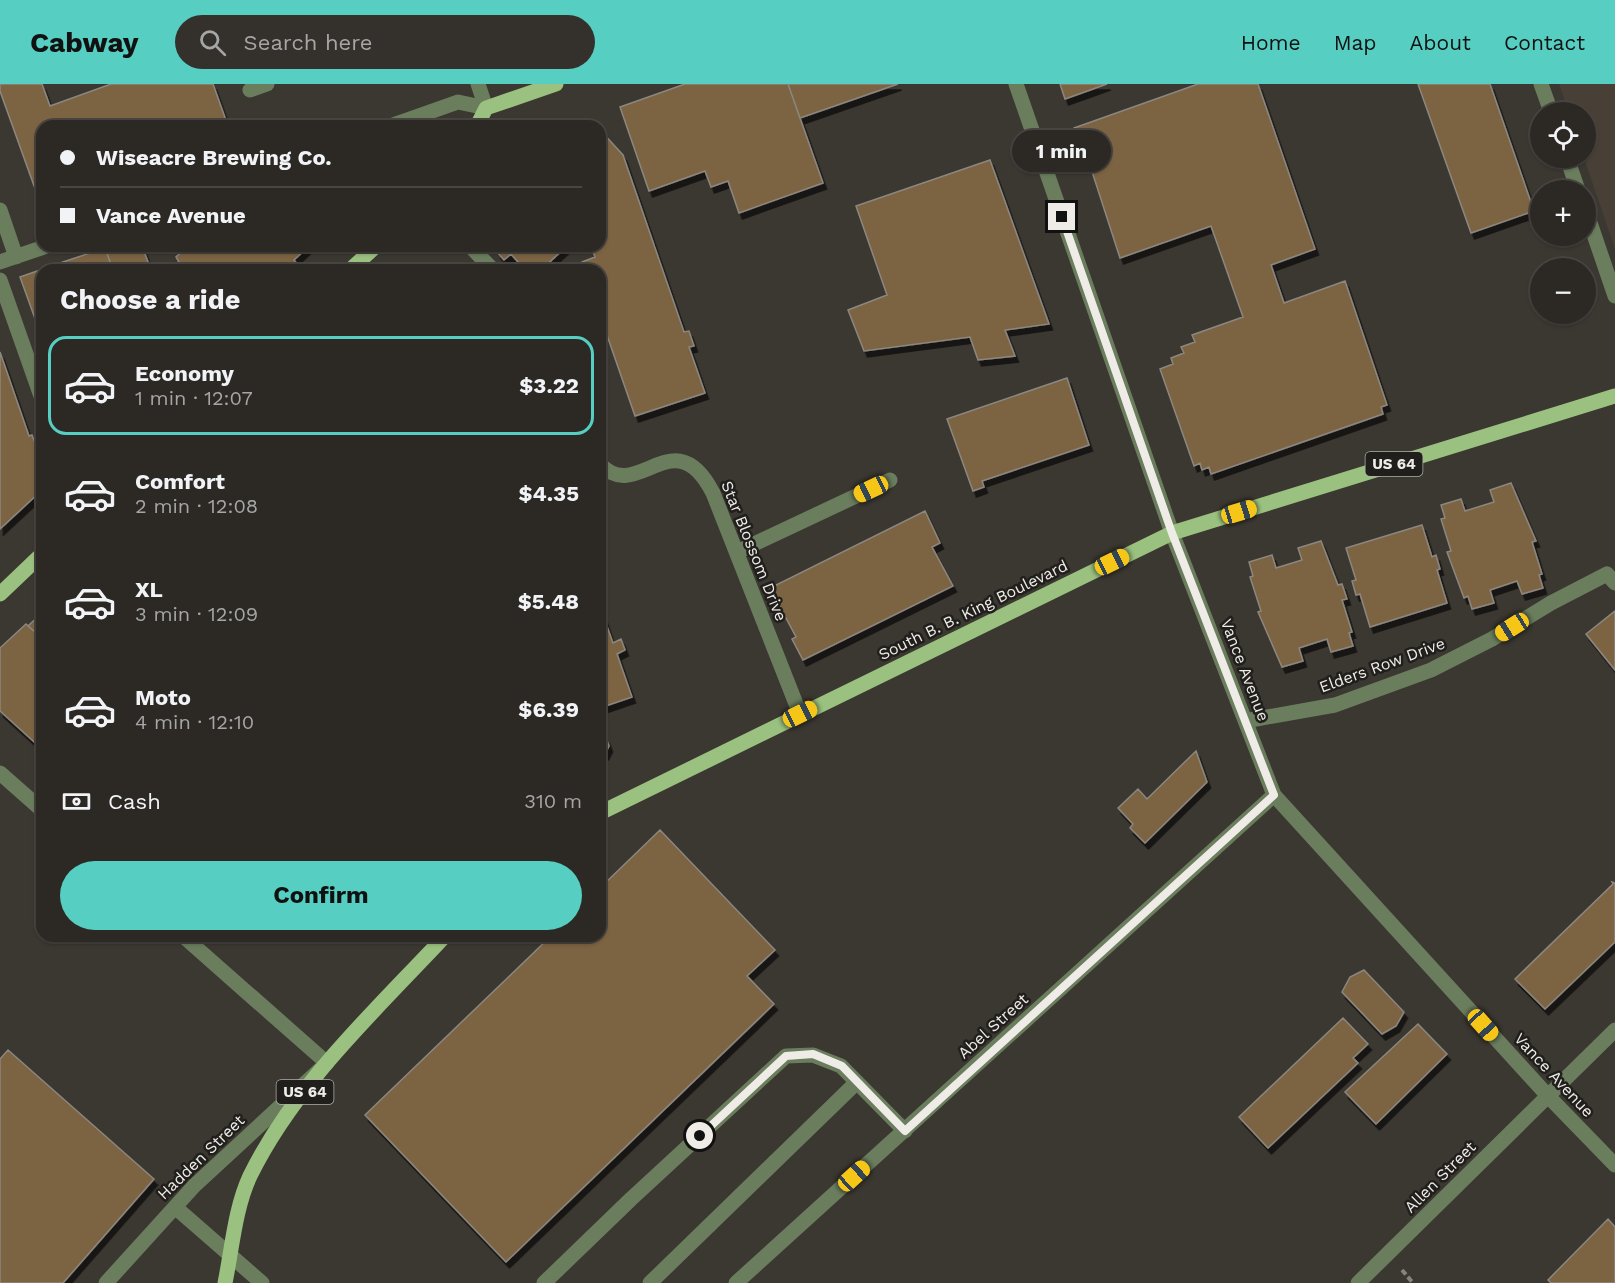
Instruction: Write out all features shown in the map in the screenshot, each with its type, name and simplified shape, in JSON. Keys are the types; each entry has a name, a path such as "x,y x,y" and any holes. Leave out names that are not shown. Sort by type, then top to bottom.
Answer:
{"main road":[{"path":"480,120 486,108 556,84"},
{"path":"356,264 370,252"},
{"name":"South B. B. King Boulevard","path":"606,810 1172,533 1615,396"},
{"path":"0,594 36,560"},
{"name":"US 64","path":"225,1283 249,1178 274,1135 327,1064 440,942"}],"street":[{"path":"250,90 267,84"},
{"path":"478,84 486,108"},
{"name":"Vance Avenue","path":"1016,84 1172,533 1274,795 1548,1096 1615,1165"},
{"path":"1541,84 1547,102"},
{"path":"407,120 458,102 486,108"},
{"path":"0,210 16,257"},
{"path":"1596,240 1615,296"},
{"path":"0,262 36,250"},
{"path":"476,252 487,264"},
{"path":"0,280 36,382"},
{"name":"Star Blossom Drive","path":"606,470 621,477 679,460 695,465 704,475 737,552 800,714"},
{"path":"737,552 890,480"},
{"name":"Elders Row Drive","path":"1245,721 1335,705 1431,670 1492,639 1551,603 1607,574 1615,583"},
{"path":"0,773 36,805"},
{"name":"Abel Street","path":"736,1283 1274,795"},
{"path":"190,942 327,1064"},
{"name":"Allen Street","path":"1358,1283 1615,1030"},
{"path":"544,1283 786,1056 813,1054 842,1066 905,1131"},
{"name":"Hadden Street","path":"106,1283 194,1186 327,1064"},
{"path":"650,1283 857,1082"},
{"path":"175,1207 262,1283"}],"shaded area":[{"path":"1559,84 1615,84 1615,249 1596,193 1596,180 1591,180 1587,168 1596,168 1596,102 1565,102"}],"building":[{"path":"0,84 42,84 50,106 111,84 213,84 226,120 36,120 36,191 0,91"},
{"path":"685,84 788,84 823,183 739,213 728,181 711,187 705,171 649,191 620,107"},
{"path":"788,84 898,84 800,118"},
{"path":"1060,84 1107,84 1065,99"},
{"path":"1198,84 1258,84 1315,249 1271,265 1284,303 1345,281 1387,405 1381,407 1383,414 1211,474 1209,467 1202,470 1200,463 1194,466 1160,369 1173,364 1171,358 1184,353 1181,347 1195,342 1192,335 1243,317 1211,226 1120,258 1086,153 1084,154 1074,128"},
{"path":"1418,84 1490,84 1530,199 1530,212 1471,233"},
{"path":"606,137 623,155 684,332 689,331 694,346 689,347 705,393 635,416 606,332 606,264 582,264 582,262 595,257 593,252 606,252"},
{"path":"990,160 1049,324 1005,330 1015,356 978,360 970,337 864,351 848,310 887,295 856,206"},
{"path":"93,252 106,252 111,264 64,264 63,262"},
{"path":"106,252 144,252 149,264 111,264"},
{"path":"181,252 303,252 294,260 297,264 175,264 179,262 176,257"},
{"path":"497,252 560,252 548,264 520,264 511,254 504,260"},
{"path":"36,271 36,321 20,277"},
{"path":"0,352 29,436 32,435 36,446 36,496 0,529"},
{"path":"1067,378 1089,445 982,481 984,487 973,491 947,419"},
{"path":"1511,483 1536,541 1532,542 1542,574 1539,575 1543,588 1522,594 1517,581 1490,590 1494,603 1472,609 1468,596 1464,598 1447,552 1451,551 1441,519 1445,518 1441,505 1461,499 1465,511 1494,502 1490,490"},
{"path":"925,511 940,543 932,547 953,586 803,660 792,639 796,637 770,588"},
{"path":"1422,525 1432,557 1436,555 1440,569 1437,570 1447,603 1370,627 1360,594 1356,595 1352,581 1356,580 1346,548"},
{"path":"1321,541 1338,585 1342,584 1347,599 1342,600 1352,632 1349,633 1353,646 1331,652 1327,639 1299,648 1303,661 1282,667 1258,612 1261,611 1250,577 1253,576 1249,562 1272,555 1276,568 1302,560 1298,548"},
{"path":"1615,611 1615,670 1586,634"},
{"path":"36,619 36,633 28,626"},
{"path":"26,624 36,633 36,744 0,711 0,648"},
{"path":"606,624 613,643 621,639 625,650 617,654 632,697 606,706"},
{"path":"1196,751 1207,782 1145,843 1130,828 1133,824 1118,808 1138,789 1147,799"},
{"path":"660,830 775,950 747,976 774,1004 506,1262 365,1115 545,942 606,942 606,882"},
{"path":"1612,882 1615,883 1615,942 1545,1009 1515,979 1613,884"},
{"path":"1364,970 1404,1012 1396,1026 1382,1034 1342,992 1350,977"},
{"path":"1343,1018 1368,1044 1353,1058 1358,1063 1268,1148 1239,1117"},
{"path":"1418,1024 1447,1054 1376,1124 1345,1092"},
{"path":"8,1050 154,1179 63,1283 0,1283 0,1059"},
{"path":"1608,1219 1615,1227 1615,1283 1551,1283 1548,1280"}],"route":[{"path":"700,1136 786,1056 813,1054 842,1066 905,1131 1274,795 1172,533 1062,217"}]}
